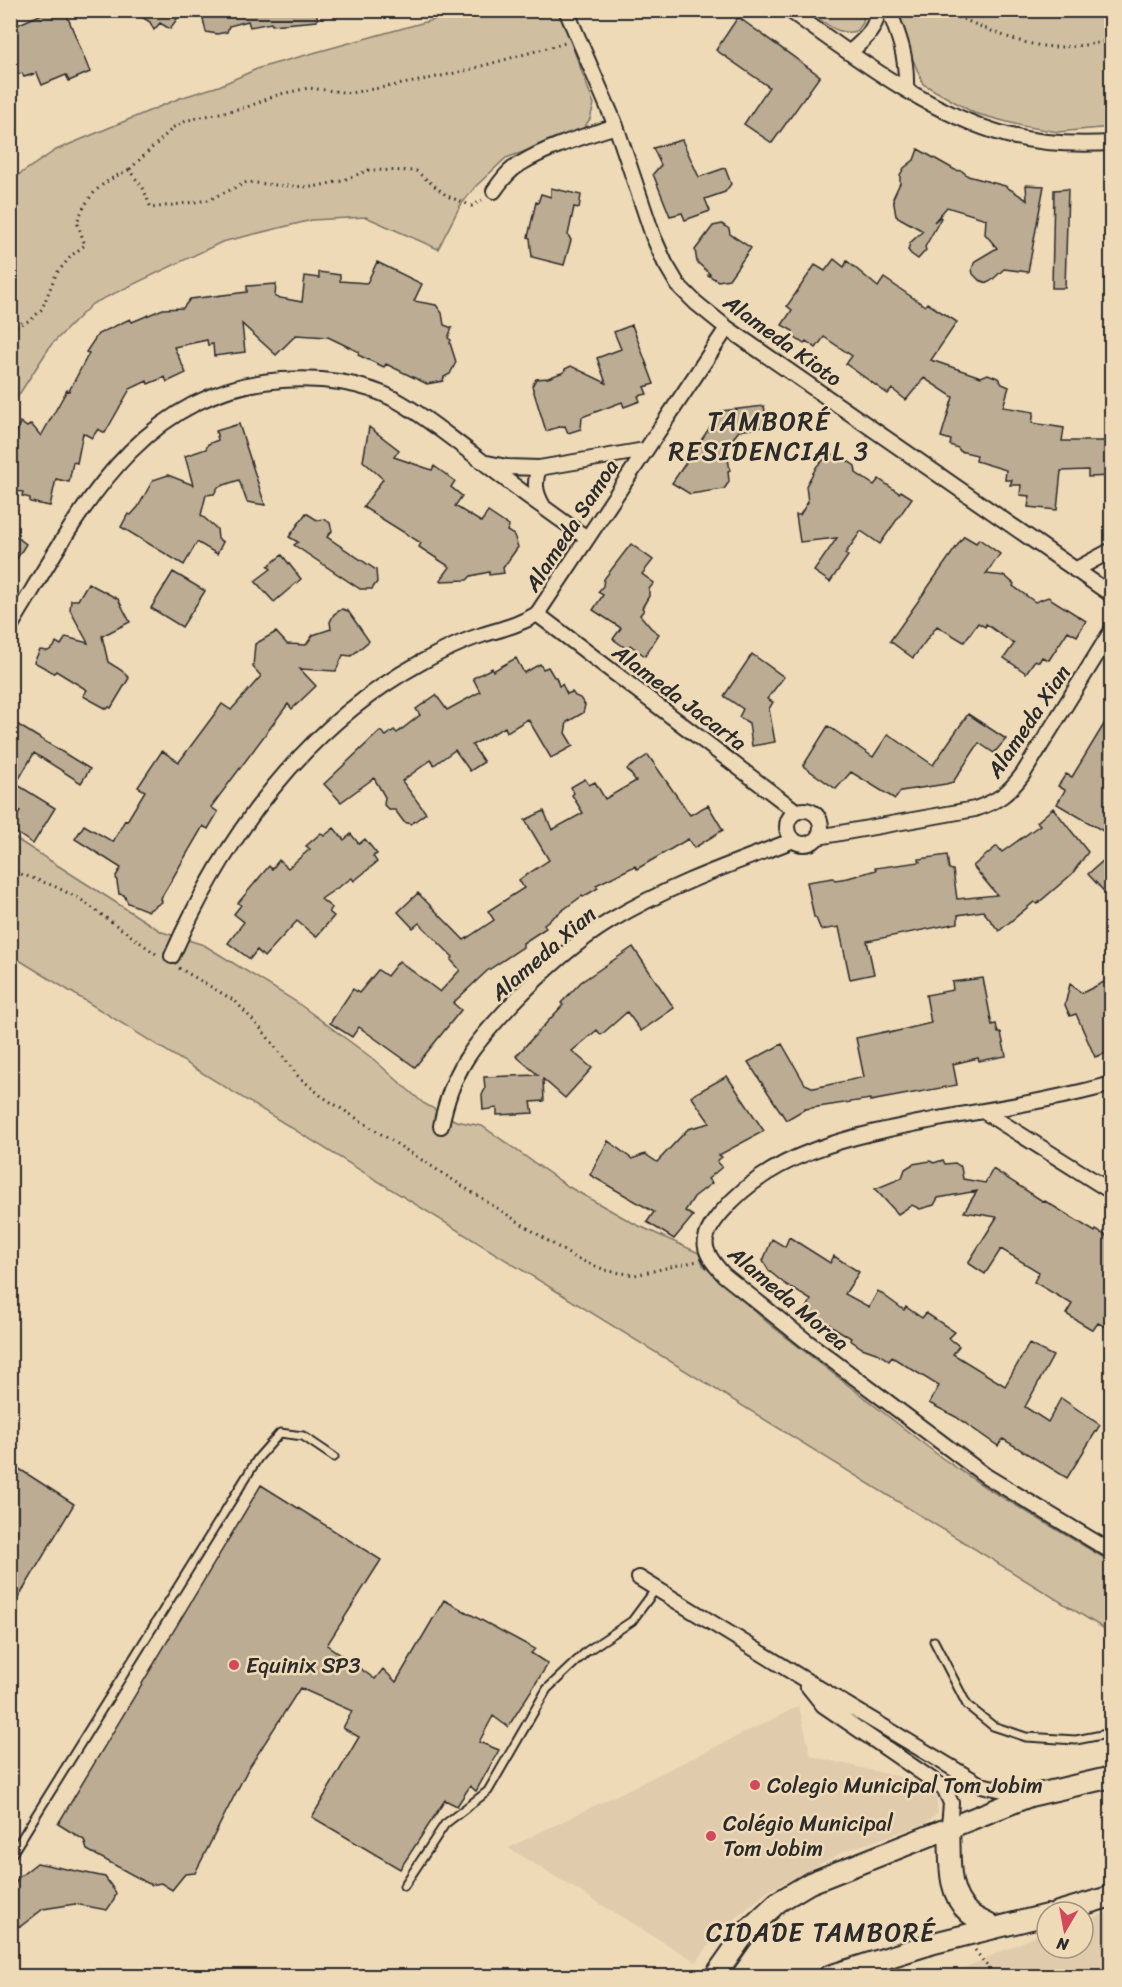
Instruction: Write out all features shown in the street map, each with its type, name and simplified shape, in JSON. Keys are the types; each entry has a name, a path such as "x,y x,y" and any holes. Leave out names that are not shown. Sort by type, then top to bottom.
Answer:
{"main road":[{"path":"715,1977 746,1932 778,1902 810,1883 1030,1796 1112,1778"},
{"path":"949,1827 951,1884 958,1900 970,1914 994,1928"},
{"path":"1095,1903 1110,1899"},
{"path":"829,1977 894,1955 1035,1918"}],"street":[{"name":"Alameda Kioto","path":"566,10 615,126 653,236 678,285 727,328 1112,595"},
{"path":"789,10 929,102 1006,134 1046,143 1085,145 1112,143"},
{"path":"850,52 871,34 877,20 878,10"},
{"path":"889,10 899,34 906,65 906,88"},
{"path":"494,191 506,175 519,164 615,126"},
{"name":"Alameda Samoa","path":"170,960 189,918 234,840 273,786 307,750 378,689 419,664 456,645 512,626 537,614 727,328"},
{"path":"10,627 93,495 117,463 143,438 170,417 202,400 231,389 269,381 303,378 335,382 382,393 399,401 587,538"},
{"path":"482,462 507,467 539,468 645,450"},
{"path":"539,468 535,482 544,508"},
{"path":"1075,570 1112,550"},
{"name":"Alameda Jacarta","path":"537,614 797,812"},
{"name":"Alameda Xian","path":"818,837 975,809 993,803 1006,794 1023,774 1112,630"},
{"path":"808,811 817,816 821,826 818,837 804,844 794,840 788,831 789,820 797,812 808,811"},
{"name":"Alameda Xian","path":"441,1126 451,1084 468,1054 519,997 581,942 616,917 677,885 794,840"},
{"name":"Alameda Morea","path":"1112,1084 826,1145 790,1160 744,1189 718,1216 706,1240 705,1250 724,1275 805,1340 976,1469 1112,1552"},
{"path":"983,1111 1112,1192"},
{"path":"639,1578 655,1590 981,1785 1030,1796"},
{"path":"802,1678 823,1705 944,1788 951,1803 949,1827"}],"lane":[{"path":"10,1857 258,1458 280,1433 303,1436 334,1457"},
{"path":"404,1886 445,1824 488,1791 547,1689 587,1652 632,1621 655,1590"},
{"path":"934,1641 967,1705 993,1726 1026,1737 1076,1740 1112,1733"}],"path":[{"path":"941,10 1009,38 1053,47 1082,46 1112,40"},
{"path":"10,328 31,320 42,309 56,274 72,255 85,245 77,222 97,189 109,178 129,170 174,127 188,120 247,107 280,94 309,88 350,93 414,82 464,71 578,39"},
{"path":"129,170 143,188 151,208 210,200 248,182 313,187 341,181 369,170 416,171 447,196 472,206 494,191"},
{"path":"10,870 54,886 80,899 235,1001 262,1030 298,1076 320,1095 575,1258 608,1271 635,1275 709,1258"},
{"path":"964,1936 987,1966 991,1977"}],"shaded area":[{"path":"465,11 559,11 594,104 590,119 581,132 506,158 476,186 460,206 438,249 366,217 312,220 222,242 92,304 51,345 11,407 11,180 56,150 259,68"},
{"path":"807,11 864,11 863,23 858,30 844,32 831,27"},
{"path":"893,11 1111,11 1111,127 1058,132 1022,126 974,113 923,84"},
{"path":"10,835 162,932 204,945 295,1001 372,1058 423,1103 456,1121 482,1126 569,1187 635,1224 699,1253 703,1265 768,1323 942,1458 985,1487 1111,1562 1111,1633 11,955"},
{"name":"Colégio Municipal Tom Jobim","path":"799,1706 811,1756 917,1781 936,1795 938,1813 925,1824 845,1851 769,1891 723,1928 696,1962 508,1848"},
{"path":"1111,1912 1111,1976 950,1976 1035,1936 1035,1960 1095,1960 1095,1917"}],"building":[{"path":"55,10 58,16 66,13 90,72 69,81 66,75 42,85 37,73 24,77 22,73 18,74 14,62 10,63 10,28"},
{"path":"130,10 183,10 170,29 160,23 154,30 150,22"},
{"path":"201,10 317,10 317,21 272,25 271,23 250,27 248,21 229,26 227,32 217,34 206,32"},
{"path":"738,17 820,76 772,143 744,124 769,87 716,50"},
{"path":"682,140 699,177 725,168 731,184 725,192 705,199 710,211 685,220 682,213 670,216 653,174 661,165 653,148"},
{"path":"918,149 968,176 1005,186 1027,200 1026,185 1044,186 1028,272 1004,269 987,283 979,280 973,274 975,261 997,248 985,234 986,219 947,207 934,222 941,218 925,247 926,250 918,259 911,254 908,250 910,243 923,231 896,216 893,198 900,183 900,175 904,168 914,160"},
{"path":"551,188 581,195 579,208 574,207 568,235 571,240 564,265 532,257 528,237 536,202 538,203 541,194 551,197"},
{"path":"1068,189 1065,288 1052,288 1054,190"},
{"path":"722,224 729,229 730,234 751,248 729,279 718,281 708,275 710,274 697,262 695,250 713,226"},
{"path":"834,259 844,267 847,261 878,287 884,278 925,306 927,303 957,322 931,360 981,377 988,374 998,378 1002,384 1009,387 1003,407 1034,412 1032,423 1064,428 1062,441 1112,441 1112,476 1088,477 1088,470 1061,471 1057,510 1028,507 1030,496 1020,495 1021,485 1010,485 1012,480 1005,480 1006,470 976,461 977,455 960,451 950,445 951,440 941,437 953,397 924,378 906,400 892,389 888,394 846,364 852,356 824,337 816,348 806,341 804,344 791,335 793,331 782,325 792,310 787,306 815,265 825,271"},
{"path":"377,262 422,284 414,301 436,305 442,313 444,325 452,328 448,338 451,340 456,362 450,374 444,377 443,381 427,384 386,364 384,367 358,355 359,352 328,337 296,335 276,355 242,324 245,352 214,356 213,344 208,345 207,340 174,347 186,373 167,382 165,377 148,384 147,381 130,389 105,433 98,429 92,438 83,433 77,463 73,462 69,482 56,479 50,506 30,502 30,498 22,496 23,492 10,490 16,454 10,450 10,438 18,430 20,422 27,427 31,424 41,436 67,390 69,391 89,353 86,352 98,334 130,319 132,322 163,309 183,308 190,299 247,292 247,286 276,284 275,297 302,302 305,276 319,278 319,272 340,275 340,281 367,283"},
{"path":"632,325 654,384 644,387 647,394 638,396 640,401 624,407 622,402 582,417 581,429 568,433 565,426 562,426 546,431 532,386 536,379 548,378 564,372 571,366 606,383 597,358 621,349 614,332"},
{"path":"764,406 768,426 739,431 726,447 730,470 728,471 729,482 724,489 690,494 672,483 721,411"},
{"path":"239,424 265,505 247,502 239,480 218,487 214,494 206,495 201,515 217,529 218,539 223,542 217,554 197,542 184,565 121,527 128,514 131,515 138,507 153,480 168,475 193,485 185,456 206,449 208,444 218,440 216,431"},
{"path":"369,427 399,450 394,457 432,470 434,466 455,481 451,487 462,496 455,506 481,522 488,512 509,526 507,531 514,535 518,547 503,568 504,573 489,575 489,572 471,576 467,580 440,581 450,567 419,547 421,543 363,507 383,479 363,461"},
{"path":"830,454 842,457 855,466 856,473 874,485 879,479 899,493 901,491 912,498 880,544 861,531 845,554 848,556 830,582 814,571 837,538 800,542 796,515 800,515 808,502 806,486 817,466"},
{"path":"306,513 317,520 324,519 330,523 332,531 327,537 376,570 377,582 372,589 360,589 294,545 298,542 289,537"},
{"path":"10,532 26,544 10,570"},
{"path":"964,536 976,543 979,539 1000,554 986,574 1005,576 1014,584 1013,586 1035,602 1048,597 1086,621 1077,636 1068,631 1049,660 1042,657 1039,662 1035,660 1026,673 1004,658 1014,644 986,624 985,627 978,623 964,642 937,626 913,658 890,641"},
{"path":"631,544 653,560 642,574 654,583 649,589 649,596 640,615 659,634 645,656 630,645 627,649 613,639 621,628 593,610 603,595 598,592 603,586 604,579"},
{"path":"282,555 301,579 274,602 255,581 271,569 268,566"},
{"path":"173,572 205,591 182,627 151,608"},
{"path":"88,583 118,599 130,622 102,636 108,662 129,678 111,708 107,709 83,696 87,690 56,671 54,673 34,662 40,650 48,651 54,647 56,642 61,645 66,637 88,643 70,610 71,600 78,600"},
{"path":"342,609 348,611 369,641 351,656 343,655 336,671 300,669 316,686 292,709 288,704 211,807 218,812 208,829 203,826 161,898 162,902 148,911 128,903 124,895 119,894 116,876 121,868 75,839 84,825 113,842 145,791 138,787 162,751 179,762 222,704 231,710 261,676 253,667 255,644 276,632 287,644 306,645 313,635 331,629 330,622 334,614"},
{"path":"752,654 784,677 767,699 773,702 769,709 775,742 752,746 749,723 739,717 743,709 724,696"},
{"path":"516,658 524,673 540,664 543,669 548,667 556,677 559,686 562,684 567,694 572,692 585,705 583,713 567,722 565,733 573,746 551,758 528,719 507,732 505,727 472,745 484,762 470,771 455,750 434,765 431,760 402,781 426,813 411,824 404,822 395,810 389,810 384,805 385,797 374,778 341,802 324,784 380,731 386,736 394,730 397,733 420,715 416,709 436,695 447,710 480,692 473,678 492,668 493,671"},
{"path":"1112,711 1112,808 1108,816 1111,819 1103,831 1057,804 1065,790 1058,786 1066,774 1072,777"},
{"path":"968,714 1006,739 994,753 979,743 953,782 901,791 895,799 851,772 836,789 803,766 828,726 873,757 888,734 933,765"},
{"path":"10,720 90,769 81,783 34,753 16,784 55,808 33,844 11,829 20,811 10,805"},
{"path":"648,755 690,815 708,805 723,830 694,848 688,839 637,869 635,866 596,885 598,888 582,896 544,924 546,928 523,943 523,947 487,971 453,1003 461,1010 415,1067 359,1027 352,1037 330,1023 353,989 359,993 378,970 387,976 399,961 440,992 460,970 451,960 453,957 419,923 413,928 398,912 418,893 464,940 494,920 488,911 524,888 519,880 549,860 525,820 544,811 552,830 583,813 572,795 574,793 571,787 585,779 589,785 595,782 605,799 636,781 627,769"},
{"path":"1053,808 1088,852 1072,874 1037,904 1034,902 999,931 983,911 958,915 958,923 867,941 874,974 850,979 839,927 821,930 814,917 807,882 848,878 876,870 875,868 920,862 919,859 947,855 949,869 953,870 957,899 997,895 973,866 997,846 1002,852 1040,825 1037,822"},
{"path":"334,828 344,840 351,834 359,844 365,839 377,854 373,856 377,862 354,881 352,878 321,899 332,908 329,912 334,916 316,937 297,921 264,957 257,950 250,959 228,943 244,922 234,914 241,905 238,903 269,866 272,869 279,860 288,868 310,849 306,846 321,833 324,836"},
{"path":"1112,853 1112,900 1088,874"},
{"path":"633,947 674,1008 641,1031 627,1012 601,1035 597,1030 572,1051 592,1068 565,1098 543,1079 544,1101 531,1102 533,1113 497,1115 497,1108 483,1110 484,1077 538,1075 516,1056 581,982"},
{"path":"983,978 992,1025 996,1024 998,1033 1001,1033 1006,1056 979,1061 978,1058 953,1064 957,1085 870,1101 870,1099 805,1109 786,1120 748,1062 782,1044 805,1084 814,1088 864,1077 856,1038 931,1023 926,995 953,990 952,982"},
{"path":"1112,978 1112,1051 1095,1057 1076,1014 1070,1016 1065,1005 1070,984 1082,993"},
{"path":"727,1076 764,1131 719,1155 722,1157 717,1161 722,1167 708,1179 712,1183 694,1197 685,1211 693,1216 674,1239 647,1222 654,1212 590,1175 608,1141 632,1159 645,1154 657,1162 688,1129 710,1123 691,1096"},
{"path":"943,1160 945,1164 955,1163 961,1167 963,1179 985,1183 993,1169 1095,1232 1096,1230 1112,1239 1112,1330 1098,1323 1093,1330 1066,1314 1072,1304 1034,1282 1039,1272 1001,1249 985,1274 968,1263 997,1217 964,1212 977,1191 938,1198 934,1205 920,1209 912,1205 898,1214 875,1189 902,1178 905,1169 913,1164"},
{"path":"789,1237 830,1263 834,1256 859,1272 845,1294 869,1307 878,1291 904,1310 906,1307 922,1318 926,1313 955,1332 949,1338 959,1346 953,1354 1005,1386 1029,1344 1053,1356 1025,1407 1048,1422 1061,1398 1100,1425 1067,1478 1003,1439 998,1446 956,1417 929,1403 939,1386 892,1357 889,1361 879,1354 862,1348 850,1340 851,1338 806,1310 811,1300 769,1271 763,1261 772,1239 785,1247"},
{"path":"10,1463 74,1504 10,1612"},
{"name":"Equinix SP3","path":"261,1485 381,1560 327,1645 375,1679 383,1669 396,1682 444,1600 535,1649 531,1653 548,1664 508,1727 493,1716 479,1742 499,1750 476,1791 470,1786 457,1806 445,1800 400,1869 312,1817 359,1737 343,1728 352,1711 300,1688 248,1769 195,1873 185,1874 172,1890 161,1883 151,1885 87,1850 84,1840 58,1824"},
{"path":"37,1863 105,1877 116,1893 114,1900 107,1910 75,1904 43,1909 21,1926 10,1928 10,1896 18,1878"}],"waterway":[{"path":"1105,10 1112,12"}],"place":[{"name":"Equinix SP3","path":"234,1665"},
{"name":"Colegio Municipal Tom Jobim","path":"755,1785"},
{"name":"Colégio Municipal Tom Jobim","path":"711,1836"}],"district":[{"name":"TAMBORÉ RESIDENCIAL 3","path":"769,436"},
{"name":"CIDADE TAMBORÉ","path":"821,1932"}]}
